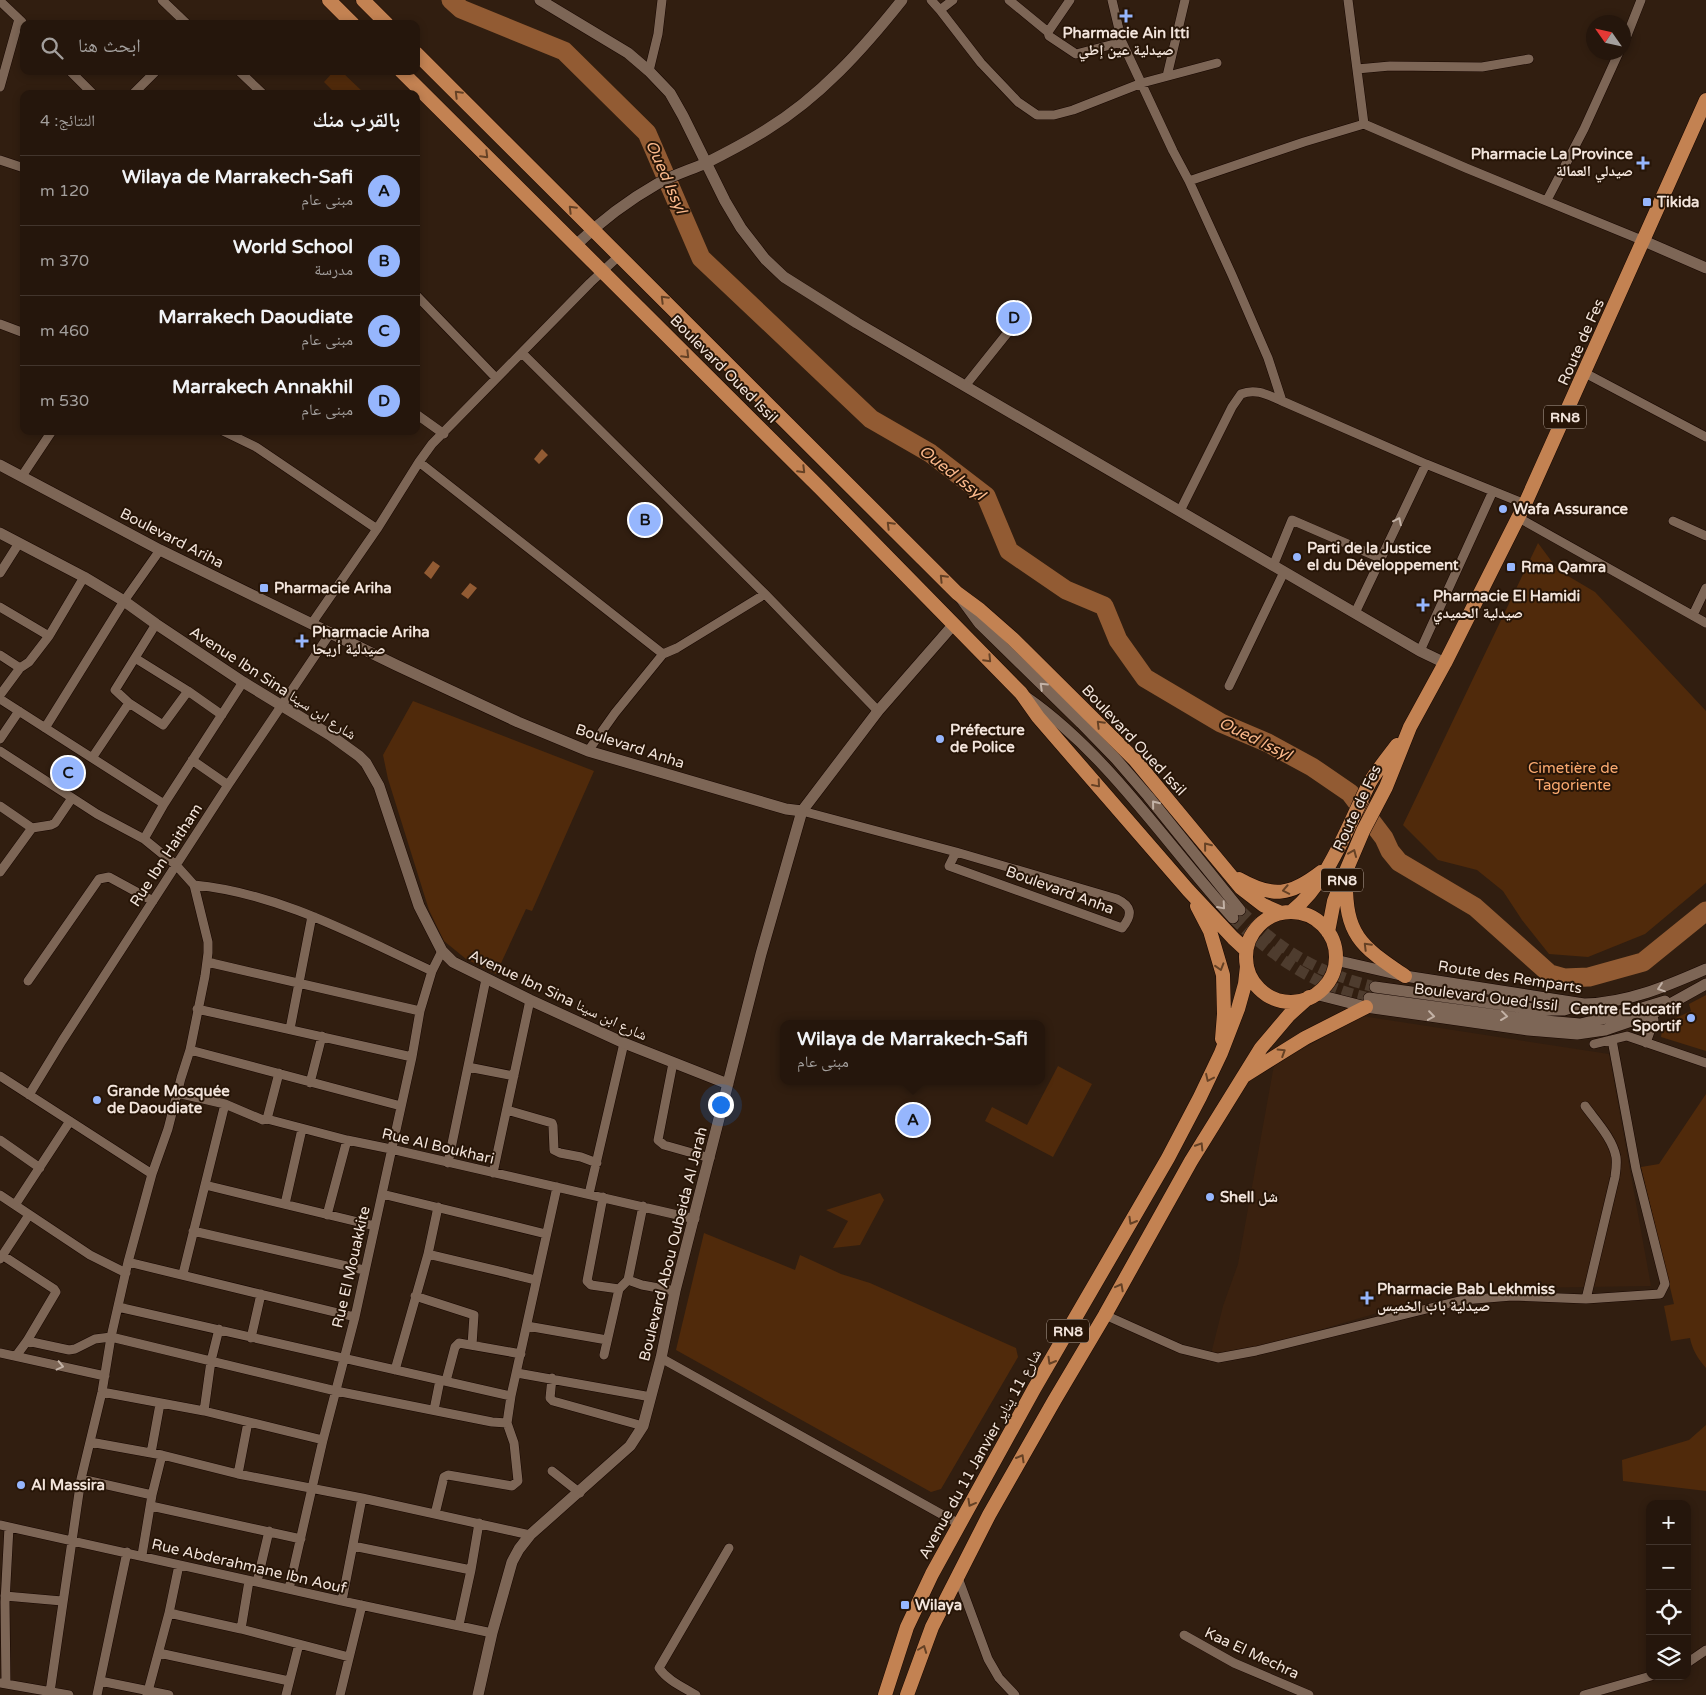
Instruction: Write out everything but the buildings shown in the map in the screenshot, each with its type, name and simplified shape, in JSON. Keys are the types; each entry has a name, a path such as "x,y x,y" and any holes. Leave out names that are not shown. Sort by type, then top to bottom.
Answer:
{"main road":[{"path":"329,0 349,20"},
{"path":"363,0 383,20"},
{"name":"Boulevard Oued Issil","path":"420,57 958,593 1013,639 1135,760 1241,888 1263,905 1286,912"},
{"name":"Boulevard Oued Issil","path":"405,75 603,270 1021,693 1038,717 1188,890 1246,950"},
{"name":"Route de Fes","path":"1328,932 1334,901 1346,870 1363,831 1386,787 1410,727 1445,663 1525,504 1706,100"},
{"name":"Route de Fes","path":"1286,912 1301,904 1313,891 1328,867 1372,780 1410,727"},
{"path":"1229,874 1260,890 1280,892 1300,886 1328,867"},
{"path":"1346,870 1346,902 1353,930 1362,942 1377,956 1405,976"},
{"path":"1188,890 1210,931 1223,976 1224,1014 1221,1053"},
{"path":"1286,912 1311,917 1328,932"},
{"name":"RN8","path":"1286,912 1267,919 1257,927 1250,938 1246,950 1247,966 1254,982 1269,996 1290,1002 1312,996"},
{"name":"RN8","path":"907,1695 932,1627 958,1575 1023,1455 1105,1315 1191,1161 1268,1039 1289,1015 1329,980 1335,960 1334,946 1328,932"},
{"name":"Avenue du 11 Janvier شارع 11 يناير","path":"884,1695 896,1656 919,1600 959,1524 1034,1389 1168,1158 1200,1097 1221,1053 1243,995 1247,966"},
{"path":"1242,1078 1370,997"}],"street":[{"path":"162,0 183,20"},
{"path":"540,0 628,53 670,93 741,228 765,259 784,277 865,328 1420,651 1445,663"},
{"path":"649,71 658,34 662,0"},
{"path":"576,245 625,204 659,183 706,163 767,130 828,83 858,53 902,0"},
{"path":"931,0 981,64 1018,102 1037,115 1054,115 1073,110 1142,83 1217,63"},
{"path":"940,10 953,0"},
{"path":"1009,0 1048,32 1049,36 1076,54 1122,42"},
{"path":"1048,32 1070,0"},
{"path":"1112,0 1122,42 1189,181 1268,358 1282,401"},
{"path":"1167,76 1185,0"},
{"path":"1348,0 1364,124"},
{"path":"1631,25 1641,0"},
{"path":"6,2 20,20"},
{"path":"0,87 20,28"},
{"path":"1357,69 1390,66 1482,67 1529,59"},
{"path":"1547,200 1584,129 1615,60"},
{"path":"74,75 89,90"},
{"path":"137,90 152,75"},
{"path":"243,75 260,90"},
{"path":"1189,181 1297,144 1364,124 1706,268"},
{"path":"0,160 20,167"},
{"path":"312,623 377,529 432,444 620,255"},
{"path":"420,299 496,378"},
{"path":"965,386 1025,312"},
{"path":"0,324 20,332"},
{"path":"522,353 765,594 878,711"},
{"path":"1585,373 1706,437"},
{"path":"1180,511 1232,407 1241,394 1246,392 1260,392 1426,464 1525,504"},
{"path":"420,417 444,434"},
{"path":"0,465 22,476 49,435"},
{"path":"231,435 256,447 377,529"},
{"path":"419,462 663,654"},
{"path":"1355,613 1426,464"},
{"name":"Boulevard Ariha","path":"22,476 160,550 312,623"},
{"path":"1420,651 1492,491"},
{"path":"1518,518 1706,623"},
{"path":"1273,566 1292,520 1380,558"},
{"path":"1672,521 1706,536"},
{"name":"Avenue Ibn Sina شارع ابن سينا","path":"0,532 84,577 124,601 243,682 283,705 359,756 372,772 382,795 419,906 442,951 453,962 624,1043 728,1084"},
{"path":"0,573 19,543"},
{"path":"45,728 124,601 160,550"},
{"path":"1229,686 1284,572"},
{"path":"0,695 20,668 29,662 49,636 84,577"},
{"path":"1692,615 1706,588"},
{"name":"Boulevard Oued Issil","path":"958,593 970,614 978,623 1081,723 1129,774 1236,914 1120,784 1076,738 1045,710 1021,693"},
{"path":"588,751 615,713 663,654 677,648 765,594"},
{"path":"0,607 49,636"},
{"name":"Boulevard Anha","path":"312,623 518,722 588,751 786,809 956,852 1117,899 1128,906 1130,911 1129,918 1122,928 949,866 956,852"},
{"path":"156,624 115,690 129,703 163,726 188,691"},
{"name":"Boulevard Abou Oubeida Al Jarah","path":"478,1695 492,1633 512,1562 530,1535 580,1493 630,1446 643,1426 652,1397 675,1291 695,1219 761,954 802,812 878,711 954,624"},
{"name":"Rue Ibn Haitham","path":"29,1095 228,785 331,632"},
{"path":"0,655 20,668"},
{"path":"135,658 222,715"},
{"path":"144,839 164,804 243,682"},
{"path":"0,699 164,804"},
{"path":"92,758 129,703"},
{"path":"0,739 19,711"},
{"path":"0,751 97,814 144,839 176,865 194,885 207,933 207,962 190,1050 168,1128 152,1174 128,1262 111,1337 102,1392 82,1479 71,1541 50,1692"},
{"path":"192,760 228,785"},
{"path":"0,806 32,828 51,825 55,822 72,798"},
{"path":"0,872 32,828"},
{"path":"28,981 99,879 109,877 153,901"},
{"path":"194,885 222,887 244,892 312,916 432,971"},
{"path":"290,1029 312,916"},
{"name":"Rue El Mouakkite","path":"288,1589 323,1440 355,1317 412,1057 420,1011 432,971 442,951"},
{"name":"Route des Remparts","path":"1335,960 1405,976 1584,1004 1633,997 1659,989 1706,969"},
{"path":"207,962 420,1011"},
{"path":"448,1163 486,979"},
{"path":"1312,996 1370,997 1528,1030 1568,1034 1605,1030 1652,1014 1706,984"},
{"name":"Boulevard Oued Issil","path":"1370,997 1534,1020 1580,1024 1616,1016 1684,995"},
{"name":"Boulevard Oued Issil","path":"1370,997 1541,1010 1564,1010 1584,1004"},
{"path":"493,1173 530,1000"},
{"path":"197,1009 412,1057"},
{"path":"1646,1043 1654,1020 1652,1014"},
{"path":"310,1083 322,1036"},
{"path":"1594,1044 1627,1036 1706,1063"},
{"path":"1105,1315 1182,1349 1218,1358 1256,1351 1463,1300 1512,1296 1586,1299 1656,1296 1663,1291 1665,1284 1636,1169 1612,1040"},
{"path":"590,1194 624,1043"},
{"path":"190,1050 401,1106"},
{"path":"673,1063 658,1140 664,1145 710,1158"},
{"path":"468,1067 514,1076"},
{"path":"267,1119 279,1073"},
{"path":"0,1076 152,1174"},
{"name":"Rue Al Boukhari","path":"177,1092 225,1104 263,1120 267,1119 347,1140 695,1219"},
{"path":"183,1274 225,1104"},
{"path":"1585,1106 1615,1151 1616,1159 1615,1177 1586,1299"},
{"path":"507,1110 552,1123 554,1126 554,1150 560,1153 581,1156 597,1163"},
{"path":"15,1205 70,1121"},
{"path":"285,1204 302,1129"},
{"path":"0,1140 40,1168"},
{"path":"327,1215 347,1140"},
{"path":"205,1185 375,1226"},
{"path":"435,1514 444,1477 448,1475 512,1486 516,1484 519,1477 514,1443 507,1423 511,1396 556,1187"},
{"path":"382,1194 546,1234"},
{"path":"0,1195 90,1255 126,1273"},
{"path":"603,1197 587,1281 591,1285 619,1289"},
{"path":"604,1355 619,1289 628,1280 643,1206"},
{"path":"395,1370 428,1254 438,1207"},
{"path":"16,1356 55,1295 55,1290 1,1257 29,1215"},
{"path":"193,1231 364,1270"},
{"path":"428,1254 536,1280"},
{"path":"128,1262 355,1317"},
{"path":"628,1280 642,1285 675,1291"},
{"path":"251,1338 261,1294"},
{"path":"415,1296 474,1315 472,1345"},
{"path":"118,1307 511,1396"},
{"path":"527,1326 606,1340"},
{"path":"204,1411 211,1361 219,1329"},
{"path":"27,1341 70,1350 95,1339 111,1337 336,1391 492,1422 507,1423"},
{"path":"434,1410 457,1344 521,1354"},
{"path":"0,1353 105,1376"},
{"path":"661,1358 959,1524"},
{"path":"517,1373 652,1397"},
{"path":"552,1378 550,1398 552,1401 643,1426"},
{"path":"102,1392 204,1411 323,1440"},
{"path":"151,1453 160,1404"},
{"path":"238,1474 248,1422"},
{"path":"90,1442 162,1455 238,1474 362,1498 530,1535"},
{"path":"142,1555 152,1495 162,1455"},
{"path":"552,1472 580,1493"},
{"path":"82,1479 152,1495"},
{"path":"342,1601 362,1498"},
{"path":"151,1506 301,1538"},
{"path":"460,1626 472,1570 479,1524"},
{"path":"4,1526 3,1684 32,1692 69,1695"},
{"name":"Rue Abderahmane Ibn Aouf","path":"4,1526 492,1633"},
{"path":"241,1629 269,1531"},
{"path":"353,1546 472,1570"},
{"path":"696,1695 672,1681 659,1668 730,1548"},
{"path":"97,1695 127,1552"},
{"path":"148,1693 169,1613 179,1565"},
{"path":"958,1575 988,1659 999,1678 1015,1695"},
{"path":"3,1600 62,1601"},
{"path":"340,1695 362,1606"},
{"path":"169,1613 241,1629 348,1657"},
{"name":"Kaa El Mechra","path":"1184,1636 1234,1663 1309,1695"},
{"path":"286,1695 299,1644"},
{"path":"1691,1659 1706,1650"},
{"path":"159,1653 289,1681"},
{"path":"1584,1695 1646,1677"},
{"path":"100,1681 148,1693 169,1695"}],"shaded area":[{"path":"542,449 548,455 539,464 534,459"},
{"path":"433,561 440,566 431,579 424,573"},
{"path":"470,583 477,588 468,599 461,594"},
{"path":"1362,1016 1609,1054 1651,1286 1460,1289 1209,1362 1223,1306 1238,1264 1274,1065"}],"green space":[{"path":"330,75 345,75 361,90 332,90 324,82"},
{"name":"Cimetière de Tagoriente","path":"1538,543 1558,570 1595,592 1706,711 1706,883 1645,934 1588,957 1549,954 1522,920 1503,891 1477,870 1438,860 1403,825"},
{"path":"413,701 594,771 532,911 526,909 496,974 466,959 444,941 429,910 388,779 383,755"},
{"name":"Centre Educatif Sportif","path":"1706,995 1706,1051 1661,1037 1663,1024 1691,1011 1689,1004"},
{"path":"1058,1066 1092,1084 1053,1157 985,1121 992,1107 1027,1125"},
{"path":"1706,1094 1706,1368 1696,1354 1690,1338 1671,1341 1664,1306 1674,1304 1641,1167 1659,1164"},
{"path":"880,1193 884,1200 860,1245 833,1248 848,1221 826,1210"},
{"path":"704,1233 795,1270 800,1255 841,1274 870,1283 1016,1348 1018,1357 941,1489 931,1492 676,1350"},
{"path":"1706,1425 1706,1491 1623,1481 1622,1460 1689,1440"}],"waterway":[{"name":"Oued Issyl","path":"451,0 461,9 564,51 647,133 701,258 871,419 930,453 986,496 1009,551 1066,590 1104,606 1118,640 1145,678 1221,723 1268,743 1312,767 1350,793 1384,838 1390,851 1399,862 1475,907 1550,974 1564,978 1589,977 1643,962 1706,911"}],"tunnel":[{"path":"1240,910 1271,938 1302,959 1335,975 1375,987"},
{"path":"1233,918 1263,945 1295,968 1330,986 1369,998"}],"place":[{"name":"Pharmacie Ain Itti صيدلية عين إطي","path":"1126,16"},
{"name":"Pharmacie La Province صيدلي العمالة","path":"1643,163"},
{"name":"Tikida","path":"1647,202"},
{"name":"Marrakech Annakhil","path":"1014,318"},
{"name":"Wafa Assurance","path":"1503,509"},
{"name":"World School","path":"645,520"},
{"name":"Parti de la Justice el du Développement","path":"1297,557"},
{"name":"Rma Qamra","path":"1511,567"},
{"name":"Pharmacie Ariha","path":"264,588"},
{"name":"Pharmacie El Hamidi صيدلية الحميدي","path":"1423,605"},
{"name":"Pharmacie Ariha صيدلية أريحا","path":"302,641"},
{"name":"Préfecture de Police","path":"940,739"},
{"name":"Marrakech Daoudiate","path":"68,773"},
{"name":"Centre Educatif Sportif","path":"1691,1018"},
{"name":"Grande Mosquée de Daoudiate","path":"97,1100"},
{"name":"Wilaya de Marrakech-Safi","path":"913,1120"},
{"name":"Shell شل","path":"1210,1197"},
{"name":"Pharmacie Bab Lekhmiss صيدلية باب الخميس","path":"1367,1298"},
{"name":"Al Massira","path":"21,1485"},
{"name":"Wilaya","path":"905,1605"}]}
